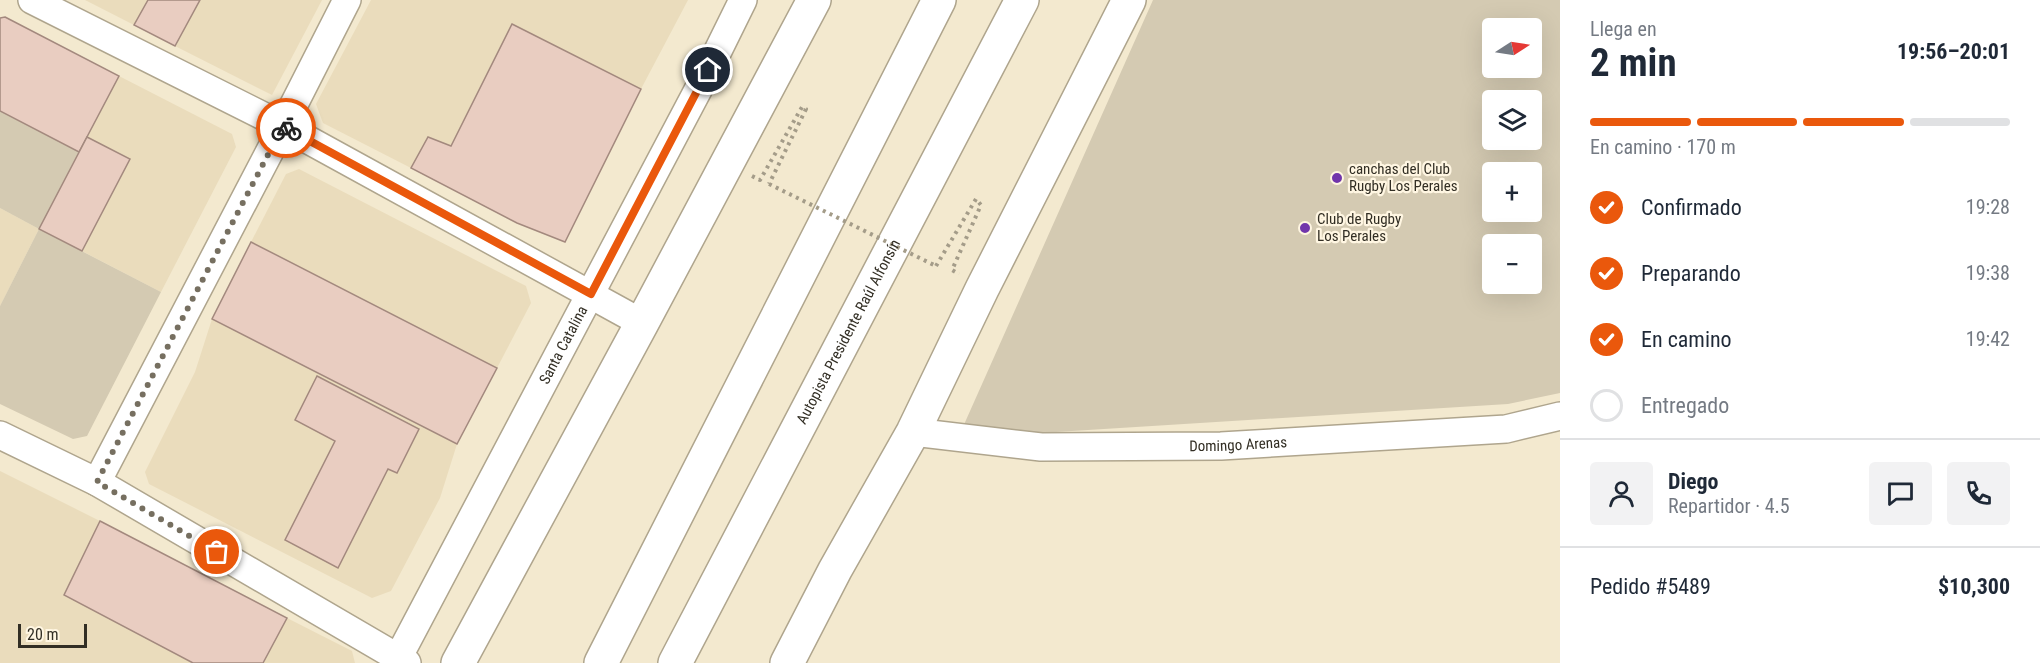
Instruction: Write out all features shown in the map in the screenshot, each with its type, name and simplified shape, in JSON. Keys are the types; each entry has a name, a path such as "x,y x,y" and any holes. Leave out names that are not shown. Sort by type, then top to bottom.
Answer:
{"main road":[{"path":"458,663 814,0"},
{"path":"601,663 939,0"},
{"name":"Autopista Presidente Raúl Alfonsín","path":"675,663 1022,0"},
{"path":"787,663 835,570 913,432 982,289 1129,0"}],"street":[{"path":"32,0 283,126 642,323"},
{"path":"97,482 347,0"},
{"name":"Santa Catalina","path":"402,660 743,0"},
{"name":"Domingo Arenas","path":"913,432 1041,447 1221,446 1506,429 1560,416"},
{"path":"0,435 97,482 402,660"}],"path":[{"path":"728,163 760,180 802,107 806,109 769,184 936,266 976,199 981,205 952,270 982,289"}],"shaded area":[{"path":"85,0 148,0 134,25"},
{"path":"200,0 322,0 272,95 175,46"},
{"path":"371,0 688,0 641,89 512,24 451,146 411,168 323,123 316,104"},
{"name":"Club de Rugby Los Perales","path":"1153,0 1560,0 1560,393 1508,404 958,438"},
{"path":"119,76 232,134 236,147 161,292 82,251 130,160 87,137"},
{"path":"0,111 79,152 39,229 0,208"},
{"path":"299,169 526,286 531,303 497,368 251,242 286,174"},
{"path":"0,208 39,229 0,306"},
{"path":"39,229 161,292 87,436 73,439 0,404 0,306"},
{"path":"212,319 457,444 440,498 391,591 372,598 149,484 145,472 195,372"},
{"path":"0,471 100,521 65,595 193,663 0,663"},
{"path":"287,618 352,651 355,663 263,663"}],"building":[{"path":"148,0 200,0 175,46 134,25"},
{"path":"5,17 119,76 79,152 0,111 0,18"},
{"path":"512,24 641,89 565,242 517,223 411,168 428,137 451,146"},
{"path":"87,137 130,159 82,251 39,229"},
{"path":"251,242 497,368 457,444 212,319"},
{"path":"317,376 419,429 397,473 388,469 338,568 285,540 335,441 295,420"},
{"path":"100,521 287,618 263,663 193,663 64,595"}],"way so far":[{"path":"217,552 97,482 283,126 286,128"}],"place":[{"name":"canchas del Club Rugby Los Perales","path":"1337,178"},
{"name":"Club de Rugby Los Perales","path":"1305,228"}],"route":[{"path":"286,128 591,294 708,70"}]}
